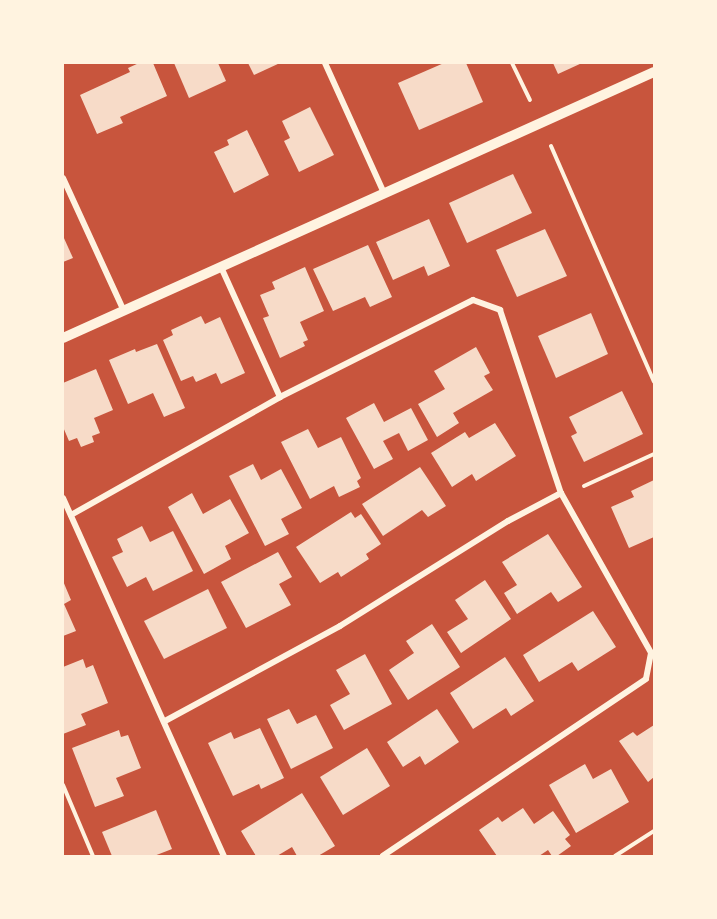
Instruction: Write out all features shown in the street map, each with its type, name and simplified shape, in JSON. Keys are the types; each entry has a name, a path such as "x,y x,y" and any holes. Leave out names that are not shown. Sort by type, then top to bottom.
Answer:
{"street":[{"path":"325,63 384,193"},
{"path":"63,338 654,72"},
{"path":"63,178 124,311"},
{"path":"221,267 280,397"},
{"path":"71,516 280,397 473,300 500,310 561,493 651,652 646,679 382,856"},
{"path":"165,721 340,626 508,521 561,493"},
{"path":"63,498 224,856"}],"path":[{"path":"512,63 530,101"},
{"path":"549,143 654,382"},
{"path":"597,482 654,454"},
{"path":"63,785 93,856"},
{"path":"615,856 654,831"}],"building":[{"path":"139,63 153,63 167,96 120,117 123,123 97,134 80,95 130,72 128,68"},
{"path":"174,63 218,63 226,81 189,98"},
{"path":"248,63 280,63 254,75"},
{"path":"444,63 466,63 483,102 419,130 398,83"},
{"path":"553,63 582,63 558,74"},
{"path":"310,107 334,155 299,172 284,141 290,138 282,121"},
{"path":"247,130 269,175 234,193 214,152 229,145 227,140"},
{"path":"513,174 532,213 467,243 449,203"},
{"path":"429,219 450,266 428,276 424,266 393,280 376,242"},
{"path":"545,229 567,276 517,297 496,250"},
{"path":"63,236 73,258 63,262"},
{"path":"368,245 392,297 370,307 365,297 333,311 313,269"},
{"path":"305,267 324,311 300,322 308,340 303,342 305,346 280,358 263,318 269,316 260,295 275,289 272,282"},
{"path":"591,313 608,354 556,378 538,336"},
{"path":"201,316 205,324 220,317 245,373 221,384 216,373 196,382 193,376 181,381 163,340 173,335 171,330"},
{"path":"157,344 185,408 164,417 153,393 128,404 109,360 135,349 136,352"},
{"path":"476,347 490,373 484,376 493,390 453,413 459,423 437,437 418,404 445,389 434,371"},
{"path":"96,369 113,410 94,418 100,433 92,436 94,442 81,447 77,438 69,441 63,427 63,383"},
{"path":"622,391 643,434 584,462 571,436 577,433 569,417"},
{"path":"374,403 384,422 411,408 428,440 408,451 399,433 383,441 393,459 374,469 346,418"},
{"path":"495,423 516,456 476,481 472,474 452,487 431,453 465,432 469,438"},
{"path":"308,429 318,448 341,437 361,478 357,481 360,487 339,497 334,486 310,499 281,442"},
{"path":"253,464 261,480 281,469 302,508 281,519 289,534 265,546 229,476"},
{"path":"420,467 446,506 428,517 422,510 383,536 362,504"},
{"path":"654,480 654,537 629,548 611,507 634,497 631,491"},
{"path":"192,493 203,514 230,499 249,533 225,546 231,559 204,574 168,507"},
{"path":"351,512 355,518 361,514 381,544 366,554 369,559 341,577 338,572 320,583 296,547"},
{"path":"142,526 150,542 173,531 193,571 153,591 146,577 127,587 112,557 123,552 117,539"},
{"path":"548,534 582,587 558,602 551,592 517,614 504,593 517,585 502,562"},
{"path":"278,552 292,577 279,584 291,605 246,628 221,582"},
{"path":"485,580 511,619 461,653 447,632 468,619 455,600"},
{"path":"63,581 71,600 64,604 76,631 63,636"},
{"path":"208,589 227,628 164,659 144,621"},
{"path":"593,611 616,647 578,671 572,662 539,682 523,655"},
{"path":"432,624 460,667 408,700 389,670 414,653 406,641"},
{"path":"365,654 392,704 344,730 330,705 350,694 336,670"},
{"path":"505,657 534,701 511,716 506,708 473,729 450,693"},
{"path":"83,659 86,668 93,665 108,703 81,714 86,725 63,734 63,667"},
{"path":"289,709 297,724 316,715 333,748 291,769 267,719"},
{"path":"437,709 459,742 425,765 420,756 403,767 387,742"},
{"path":"654,725 654,777 648,782 619,741 633,732 637,736"},
{"path":"260,728 284,778 261,789 259,784 233,796 208,743 231,732 234,739"},
{"path":"119,730 121,737 128,735 141,768 116,778 124,796 95,807 72,748"},
{"path":"367,748 390,786 343,815 320,777"},
{"path":"585,764 593,779 611,769 629,802 576,833 549,785"},
{"path":"302,793 335,846 318,856 297,856 292,847 277,856 256,856 241,831"},
{"path":"523,808 534,824 553,811 570,835 565,839 571,846 557,856 552,856 548,850 539,856 497,856 479,830 498,817 502,822"},
{"path":"156,810 172,849 154,856 112,856 102,832"}]}
